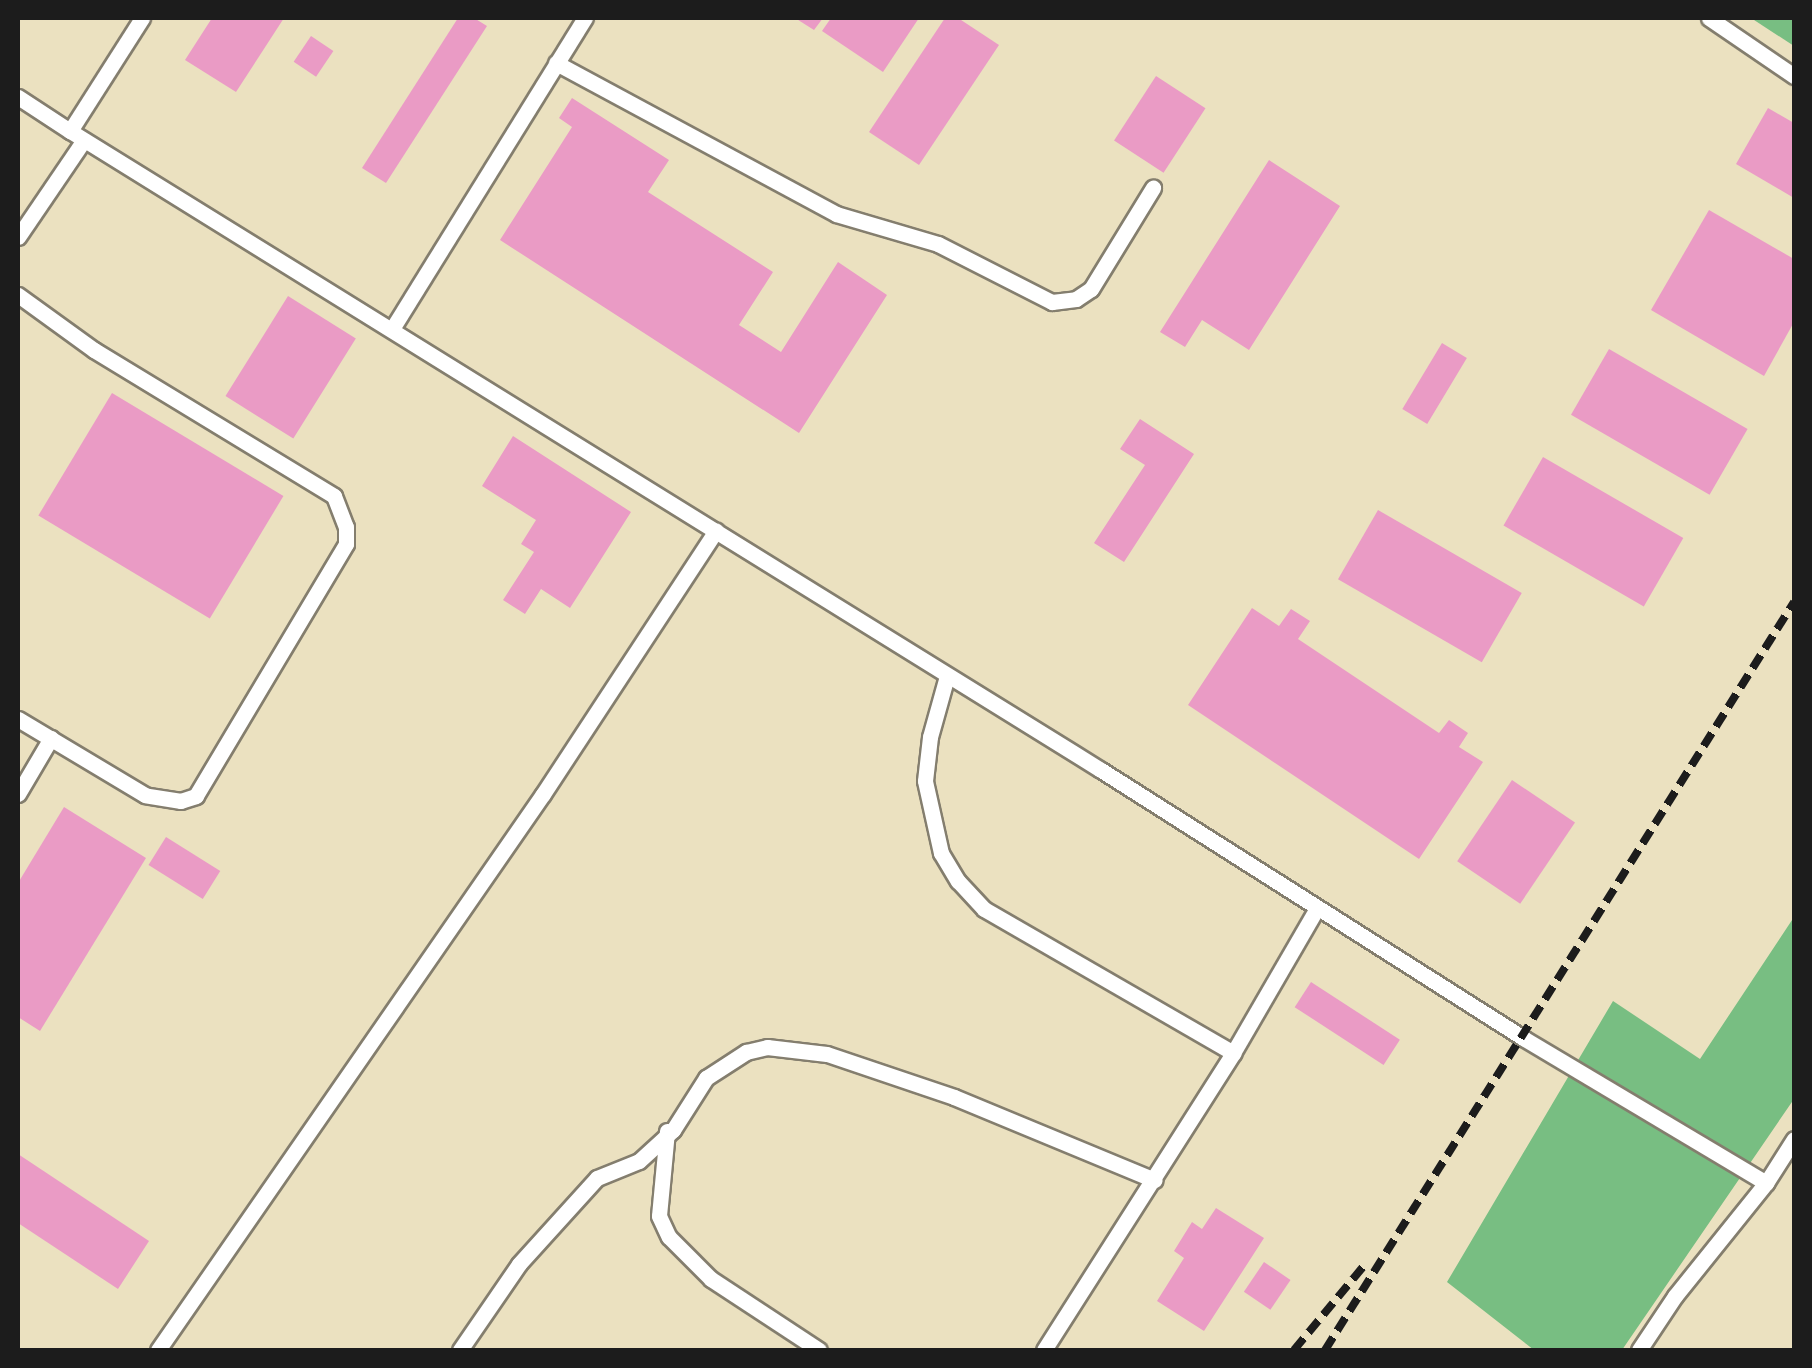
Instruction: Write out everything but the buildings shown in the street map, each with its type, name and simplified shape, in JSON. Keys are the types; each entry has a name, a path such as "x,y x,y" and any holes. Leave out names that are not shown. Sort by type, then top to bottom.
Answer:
{"lane":[{"path":"18,237 142,18"},
{"path":"392,329 585,18"},
{"path":"1710,18 1794,76"},
{"path":"556,64 836,214 938,244 1052,302 1076,299 1091,289 1153,188"},
{"path":"18,97 1317,908 1766,1183"},
{"path":"18,295 94,350 334,496 346,527 346,544 196,796 182,801 145,795 18,719"},
{"path":"158,1350 543,794 716,531"},
{"path":"946,676 930,737 926,781 942,852 958,881 984,909 1233,1053"},
{"path":"18,794 51,738"},
{"path":"1044,1350 1233,1053 1317,908"},
{"path":"460,1350 519,1264 597,1178 639,1160 667,1131 673,1130 706,1078 756,1050 794,1047 954,1097 1154,1180"},
{"path":"667,1131 659,1216 668,1237 711,1280 819,1350"},
{"path":"1639,1350 1674,1296 1766,1183 1794,1139"}],"green space":[{"path":"1751,18 1794,18 1794,46"},
{"path":"1794,917 1794,1099 1622,1350 1534,1350 1447,1282 1613,1001 1700,1059"}],"railway":[{"path":"1325,1350 1794,602"},
{"path":"1294,1350 1363,1267"}]}
